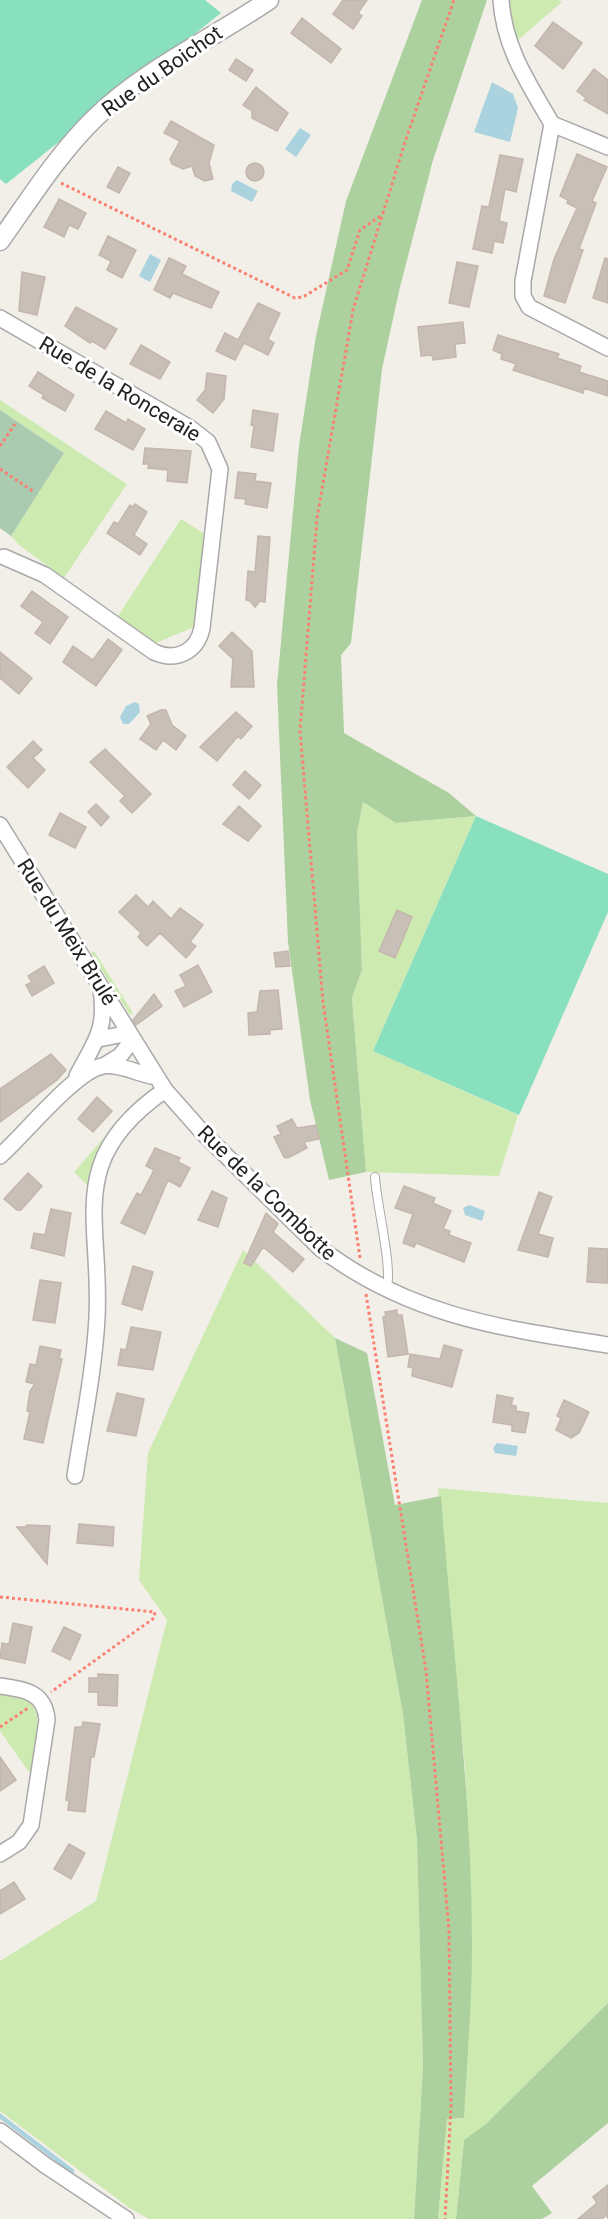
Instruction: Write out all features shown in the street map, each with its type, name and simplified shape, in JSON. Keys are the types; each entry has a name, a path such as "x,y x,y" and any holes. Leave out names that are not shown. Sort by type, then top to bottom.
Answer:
{"street":[{"name":"Rue du Boichot","path":"0,241 46,175 77,136 115,100 145,78 269,0"},
{"path":"501,0 504,26 516,62 552,124 608,147"},
{"path":"552,124 523,281 523,296 536,312 608,348"},
{"name":"Rue de la Ronceraie","path":"0,318 190,428 208,442 220,469 202,628 197,642 187,652 168,657 154,652 45,575 4,557"},
{"name":"Rue du Meix Brulé","path":"0,825 131,1036"},
{"path":"0,1156 25,1134 76,1079 99,1039 102,1022 100,986"},
{"path":"99,1039 131,1036"},
{"path":"76,1079 120,1056 131,1036"},
{"name":"Rue de la Combotte","path":"131,1036 161,1083 203,1133 304,1234 338,1262 386,1289 447,1315 474,1322 608,1345"},
{"path":"75,1476 96,1328 97,1293 92,1221 94,1190 110,1146 161,1083 105,1065"},
{"path":"0,1686 23,1689 40,1699 47,1720 33,1817 25,1836 0,1854"},
{"path":"0,2131 45,2165 126,2219"}],"lane":[{"path":"375,1177 379,1221 390,1272 386,1289"}],"path":[{"path":"445,2219 452,2019 443,1860 426,1671 363,1277 323,1002 300,730 317,518 353,310 454,0"},
{"path":"46,175 295,298 303,297 347,270 360,230 383,214"},
{"path":"0,447 15,424"},
{"path":"0,469 33,491"},
{"path":"0,1597 155,1612 154,1618 0,1727"}],"green space":[{"path":"0,0 205,0 221,13 6,184 0,179"},
{"path":"422,0 487,0 433,160 400,287 382,369 351,643 341,655 344,733 449,793 476,816 396,823 363,802 357,832 362,970 352,998 366,1172 329,1180 310,1100 288,942 277,685 299,446 316,336 346,201"},
{"path":"508,0 559,0 562,2 518,40 511,25"},
{"path":"0,400 127,484 64,578 19,545 11,536 64,453 0,410"},
{"path":"0,410 64,453 11,536 0,528"},
{"path":"181,519 205,534 194,627 156,643 118,616"},
{"path":"363,802 397,823 476,816 373,1051 518,1115 499,1176 366,1172 352,998 362,970 357,832"},
{"path":"476,816 608,874 608,912 519,1115 373,1051"},
{"path":"94,951 133,1013 130,1015 91,953"},
{"path":"144,1092 101,1147 87,1185 74,1172"},
{"path":"243,1250 335,1338 403,1714 417,1840 423,2066 414,2219 149,2219 128,2207 0,2111 0,1961 96,1901 167,1620 139,1580 148,1453"},
{"path":"335,1338 367,1353 395,1505 441,1496 469,1833 472,1945 464,2118 447,2119 438,2219 414,2219 423,2066 417,1840 403,1714"},
{"path":"438,1488 608,1503 608,2003 486,2125 464,2140 456,2219 438,2219 447,2119 464,2118 472,1945 465,1766"},
{"path":"0,1695 22,1698 34,1707 38,1725 31,1775 0,1731"},
{"path":"608,2003 608,2123 532,2186 552,2213 542,2219 456,2219 464,2140 486,2124"}],"water":[{"path":"492,82 513,94 518,108 510,142 474,132"},
{"path":"300,128 311,135 296,157 285,149"},
{"path":"237,180 258,191 252,202 231,191 232,184"},
{"path":"150,254 161,260 150,282 139,276"},
{"path":"135,702 139,704 140,712 129,724 123,724 120,717 126,706"},
{"path":"469,1205 485,1211 482,1221 465,1215 463,1208"},
{"path":"497,1443 518,1446 516,1456 495,1453 493,1448"}],"building":[{"path":"343,0 367,0 358,13 362,16 353,29 333,14"},
{"path":"302,18 341,49 331,63 291,33"},
{"path":"553,22 582,43 563,69 535,46"},
{"path":"236,59 253,70 246,81 229,70"},
{"path":"594,69 608,80 608,114 584,100 586,98 577,91"},
{"path":"256,87 288,113 277,131 252,118 252,111 243,105"},
{"path":"171,121 214,145 209,163 213,179 205,181 195,176 192,166 183,169 172,164 170,159 180,141 164,133"},
{"path":"577,154 607,167 592,201 596,203 579,249 583,250 565,303 544,296 554,259 577,208 560,196"},
{"path":"500,155 523,159 516,192 505,189 499,221 507,223 503,243 494,241 492,253 473,249 482,206 489,207"},
{"path":"255,163 261,166 264,172 261,178 255,181 249,178 246,172 249,166"},
{"path":"118,167 130,173 119,193 107,187"},
{"path":"59,199 86,213 78,229 69,225 64,237 44,227"},
{"path":"108,236 136,250 122,278 107,270 111,261 99,255"},
{"path":"169,258 186,266 182,274 219,292 211,308 173,293 170,298 154,290"},
{"path":"605,258 608,259 608,303 593,298"},
{"path":"457,262 478,266 469,307 449,303"},
{"path":"22,272 45,277 37,315 19,311"},
{"path":"258,303 280,313 268,339 274,343 268,355 244,343 235,360 216,351 225,333 238,340"},
{"path":"76,307 117,329 105,349 92,341 90,343 65,326"},
{"path":"463,322 465,343 455,344 456,357 433,360 432,355 421,356 418,327"},
{"path":"498,335 559,354 557,358 581,366 579,372 608,381 608,396 584,388 583,393 513,370 516,364 501,359 502,354 493,350"},
{"path":"141,345 170,362 160,379 130,364"},
{"path":"38,372 74,395 65,411 42,398 44,395 29,386"},
{"path":"207,373 226,376 224,399 213,413 197,400 205,390"},
{"path":"253,410 278,414 273,451 251,447 254,426 251,425"},
{"path":"106,411 126,423 128,419 145,429 133,450 95,429"},
{"path":"145,448 191,451 187,483 167,481 168,470 148,468 149,464 143,464"},
{"path":"238,472 256,474 255,481 271,483 267,508 245,504 246,499 235,498"},
{"path":"135,504 147,512 134,535 147,544 140,555 107,533 114,522 118,524 130,505 133,507"},
{"path":"258,536 270,537 265,602 260,601 255,607 246,600 248,571 255,572"},
{"path":"32,591 68,617 50,644 35,633 43,622 21,606"},
{"path":"232,632 252,651 254,687 231,687 233,659 219,646"},
{"path":"108,639 122,650 96,686 63,662 73,646 93,660"},
{"path":"0,652 32,678 19,694 0,678"},
{"path":"166,710 172,725 186,736 176,750 163,740 156,750 140,739 151,724 147,716"},
{"path":"236,712 252,726 241,739 238,736 217,761 200,747"},
{"path":"33,741 42,750 33,758 45,770 28,788 7,767"},
{"path":"105,749 151,794 132,813 120,801 125,796 90,762"},
{"path":"245,771 261,785 249,799 233,785"},
{"path":"96,804 109,817 101,826 88,812"},
{"path":"239,806 261,826 248,841 223,824"},
{"path":"60,813 86,827 75,848 49,835"},
{"path":"136,895 148,907 153,901 171,919 180,908 203,925 190,942 196,946 186,958 160,933 147,946 138,937 141,933 119,912"},
{"path":"397,910 412,917 395,958 379,951"},
{"path":"288,951 290,966 276,967 274,953"},
{"path":"198,965 212,992 184,1007 175,991 186,986 180,975"},
{"path":"44,966 54,983 32,996 26,985 32,982 28,976"},
{"path":"278,990 282,1029 270,1030 270,1034 249,1035 248,1013 257,1012 260,991"},
{"path":"154,994 162,1006 136,1025 133,1020"},
{"path":"51,1054 66,1070 57,1080 0,1122 0,1089"},
{"path":"97,1097 112,1111 93,1132 78,1119"},
{"path":"292,1119 297,1128 316,1125 319,1139 304,1142 307,1148 288,1158 284,1157 274,1137 281,1134 277,1126"},
{"path":"155,1148 180,1158 178,1162 190,1168 180,1187 168,1180 145,1234 121,1223 137,1193 141,1195 154,1170 146,1166"},
{"path":"28,1173 42,1186 21,1210 17,1210 4,1199"},
{"path":"404,1186 435,1198 433,1203 451,1211 443,1229 450,1231 449,1235 471,1243 464,1262 416,1243 414,1247 403,1243 413,1214 395,1208"},
{"path":"212,1191 227,1198 218,1227 198,1220"},
{"path":"539,1192 552,1197 538,1234 553,1238 548,1257 518,1250"},
{"path":"51,1209 71,1213 64,1256 31,1248 34,1233 45,1235"},
{"path":"266,1213 278,1224 273,1232 304,1259 293,1272 263,1247 251,1266 244,1263"},
{"path":"589,1248 608,1249 608,1283 587,1282"},
{"path":"133,1266 153,1272 142,1310 122,1304"},
{"path":"40,1280 61,1283 55,1323 33,1320"},
{"path":"397,1310 397,1315 402,1315 408,1354 388,1357 383,1317 386,1317 385,1312"},
{"path":"131,1327 161,1332 153,1370 118,1365 121,1349 126,1350"},
{"path":"444,1345 462,1350 452,1387 412,1376 413,1368 408,1367 410,1354 440,1359"},
{"path":"40,1346 61,1350 59,1359 62,1359 43,1443 24,1439 30,1412 27,1411 30,1391 35,1384 26,1382 30,1364 36,1365"},
{"path":"117,1393 144,1399 136,1436 107,1431"},
{"path":"497,1395 513,1398 511,1405 516,1406 516,1411 529,1413 525,1433 512,1431 512,1425 493,1422"},
{"path":"564,1400 589,1412 579,1433 571,1438 556,1430 561,1418 557,1416"},
{"path":"79,1524 114,1527 113,1546 77,1543"},
{"path":"50,1526 47,1564 17,1527"},
{"path":"13,1623 32,1627 25,1663 0,1658 2,1643 9,1644"},
{"path":"64,1627 81,1635 70,1660 52,1651"},
{"path":"98,1674 118,1675 117,1706 98,1705 98,1692 89,1692 89,1678 98,1678"},
{"path":"83,1722 100,1724 94,1757 91,1757 85,1812 68,1810 69,1801 66,1800 75,1727 82,1727"},
{"path":"0,1757 16,1780 0,1791"},
{"path":"69,1844 85,1853 71,1879 54,1869"},
{"path":"14,1882 25,1899 0,1914 0,1891"},
{"path":"608,2185 608,2218 606,2215 602,2219 578,2219 597,2203 593,2197"}],"waterway":[{"path":"0,2116 72,2171"}]}
